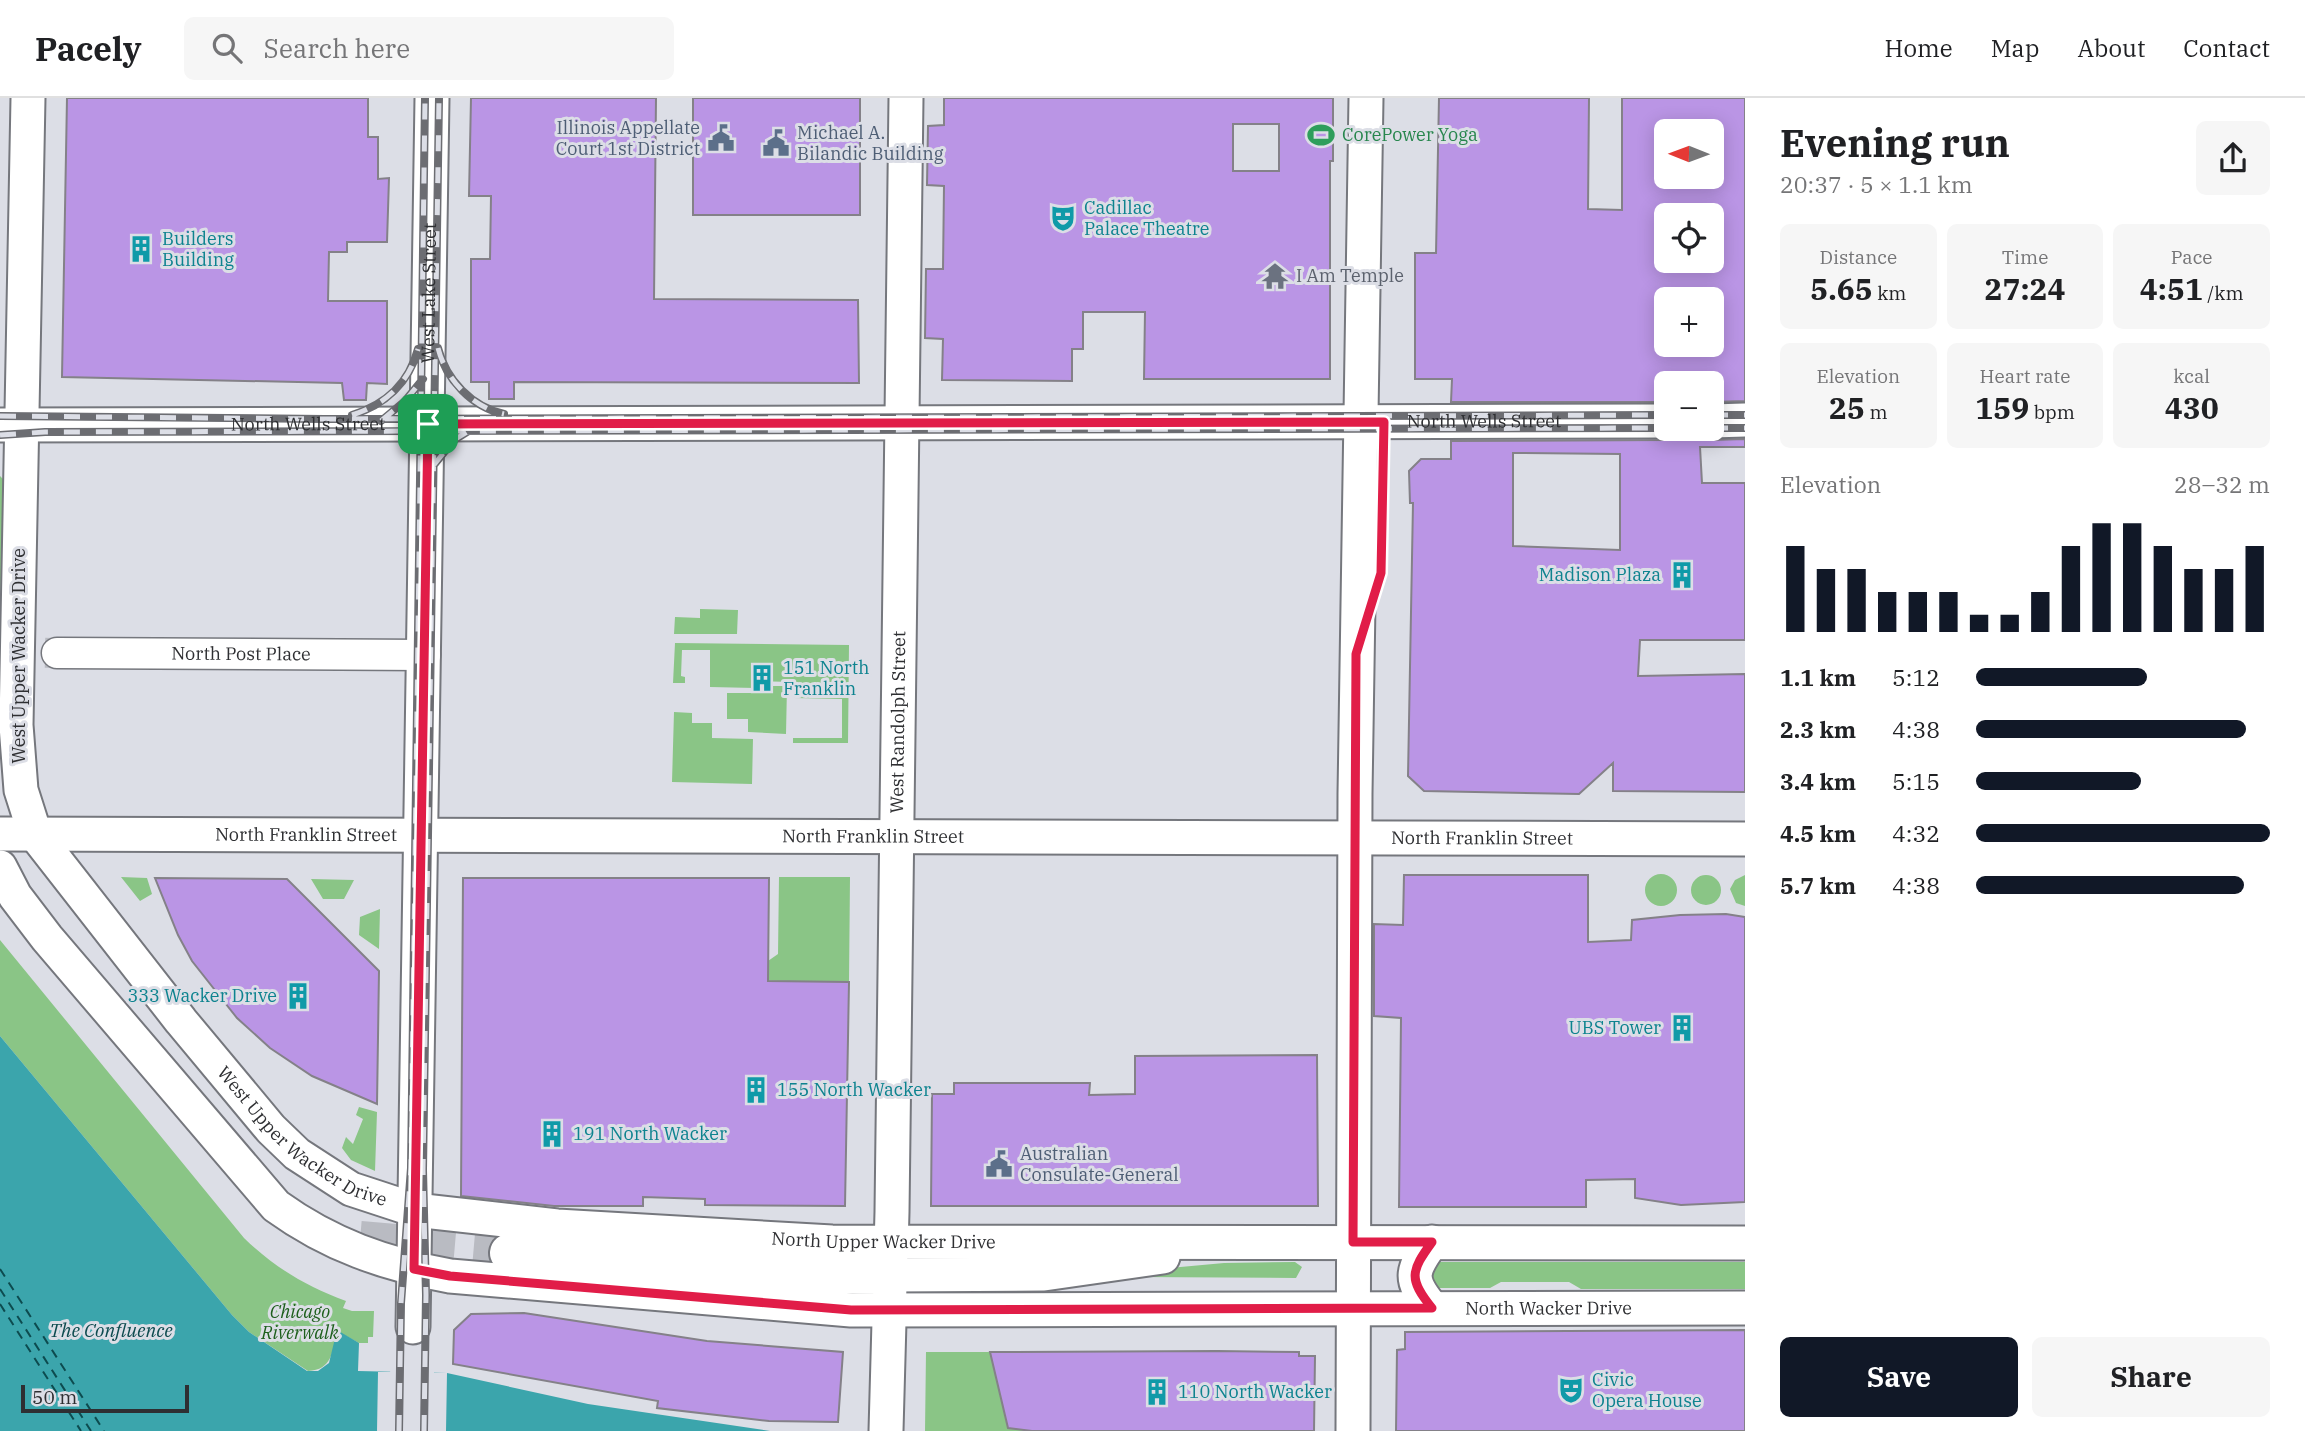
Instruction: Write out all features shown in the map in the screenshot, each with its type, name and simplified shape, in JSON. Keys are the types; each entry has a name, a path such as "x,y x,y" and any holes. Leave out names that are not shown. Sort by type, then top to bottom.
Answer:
{"highway":[{"path":"509,1252 684,1269 794,1275 890,1275"}],"main road":[{"name":"West Upper Wacker Drive","path":"28,98 11,425 16,755 21,790 35,834 181,1021 271,1129 297,1154 327,1176 351,1189 415,1210"},
{"name":"West Lake Street","path":"413,1327 432,98"},
{"name":"West Randolph Street","path":"886,1431 905,98"},
{"path":"1353,1431 1356,654 1372,422 1366,98"},
{"name":"North Wells Street","path":"11,425 1654,421"},
{"path":"1724,421 1745,421"},
{"name":"North Franklin Street","path":"0,834 1745,839"},
{"path":"0,867 15,896 47,938 276,1206 307,1228 339,1245 414,1269"},
{"name":"North Upper Wacker Drive","path":"415,1210 491,1220 653,1234 890,1275 1353,1308"},
{"path":"890,1275 1044,1274 1274,1242 1745,1243"},
{"path":"1432,1242 1415,1266 1415,1288 1432,1308"},
{"name":"North Upper Wacker Drive","path":"414,1269 450,1276 822,1309 890,1275"},
{"name":"North Wacker Drive","path":"1353,1308 1745,1308"}],"street":[{"name":"North Post Place","path":"57,653 425,655"}],"green space":[{"path":"0,476 5,481 0,601"},
{"path":"700,609 738,610 737,634 674,634 675,617 700,618"},
{"path":"675,643 849,645 848,743 793,743 793,738 842,738 842,699 794,698 793,682 756,681 755,688 710,687 710,650 682,650 681,676 685,677 685,683 673,683"},
{"path":"758,686 787,686 786,734 748,732 748,719 727,719 727,693 757,693"},
{"path":"674,712 692,713 692,723 712,723 712,738 753,739 752,784 672,782"},
{"path":"1661,874 1672,879 1677,890 1672,901 1661,906 1650,901 1645,890 1650,879"},
{"path":"1706,875 1717,879 1721,890 1717,901 1706,905 1695,901 1691,890 1695,879"},
{"path":"1745,875 1745,906 1736,903 1730,889 1735,880"},
{"path":"121,877 147,878 152,894 140,901"},
{"path":"779,877 850,877 849,982 695,980 695,960 768,961 778,954"},
{"path":"311,879 354,880 344,899 323,899"},
{"path":"380,909 379,949 359,935 360,917"},
{"name":"Chicago Riverwalk","path":"0,940 244,1238 292,1275 346,1301 343,1308 352,1311 374,1311 373,1337 368,1337 368,1343 359,1343 337,1331 327,1363 316,1370 308,1371 249,1332 232,1315 0,1036"},
{"path":"359,1107 377,1112 375,1171 351,1160 342,1148 346,1137 353,1144 363,1119 356,1115"},
{"path":"1295,1262 1302,1267 1296,1278 1136,1277 1137,1271 1224,1263"},
{"path":"1438,1262 1745,1262 1745,1289 1581,1289 1569,1282 1501,1282 1490,1288 1437,1288 1428,1272"},
{"path":"926,1352 990,1352 1008,1428 1052,1431 925,1431"}],"water":[{"name":"The Confluence","path":"0,1036 232,1315 249,1332 307,1371 318,1371 329,1363 337,1330 359,1343 358,1371 447,1373 588,1404 770,1431 0,1431"}],"pier":[{"path":"391,1369 447,1373 446,1431 377,1431 378,1372 390,1372"}],"building":[{"path":"67,98 368,98 368,137 378,137 378,179 389,178 387,242 347,242 347,252 329,252 328,301 387,301 387,384 367,383 366,400 344,400 342,383 62,377"},
{"path":"471,98 656,98 654,299 858,300 859,383 514,382 514,399 489,399 489,382 471,382 471,259 490,259 491,196 469,196"},
{"name":"Michael A. Bilandic Building","path":"693,98 860,98 860,215 693,215"},
{"path":"944,98 1333,98 1333,161 1330,161 1330,379 1144,379 1145,312 1083,312 1083,349 1072,349 1072,381 942,380 943,339 925,338 926,269 943,269 944,186 927,185 928,126 944,125","holes":["1233,124 1279,124 1279,171 1233,171"]},
{"path":"1439,98 1589,98 1588,209 1622,210 1622,98 1745,98 1745,401 1724,402 1724,371 1654,371 1654,402 1451,402 1452,379 1415,379 1415,253 1436,253"},
{"path":"1745,439 1745,447 1700,447 1702,483 1745,483 1745,640 1640,640 1638,676 1745,674 1745,792 1613,791 1613,763 1579,794 1424,791 1408,776 1413,503 1410,503 1409,471 1421,459 1451,459 1451,441","holes":["1513,453 1620,454 1620,550 1513,546"]},
{"path":"1404,875 1588,875 1588,942 1631,940 1632,920 1680,915 1726,914 1745,917 1745,1202 1681,1205 1635,1198 1635,1179 1586,1180 1586,1207 1399,1207 1401,1018 1374,1016 1374,924 1403,925"},
{"name":"333 Wacker Drive","path":"155,878 287,879 379,971 377,1104 312,1076 270,1048 237,1018 192,961 178,935"},
{"path":"463,878 769,878 768,981 849,982 845,1206 705,1205 705,1199 643,1197 643,1206 554,1206 461,1196"},
{"path":"1317,1055 1318,1206 931,1206 932,1094 954,1094 954,1083 1090,1083 1089,1095 1135,1094 1135,1056"},
{"path":"524,1313 707,1341 843,1352 838,1422 769,1421 657,1408 658,1401 453,1364 454,1330 471,1314"},
{"name":"Civic Opera House","path":"1745,1330 1745,1431 1396,1431 1397,1350 1405,1349 1405,1332"},
{"name":"110 North Wacker","path":"990,1352 1299,1352 1299,1356 1315,1356 1314,1431 1032,1431 1008,1428"}],"ferry route":[{"path":"0,1269 104,1431"},
{"path":"0,1289 91,1431"},
{"path":"0,1304 81,1431"}],"tunnel":[{"path":"0,652 57,653"},
{"path":"360,1240 509,1253"}],"railway":[{"path":"399,1431 401,1303 411,1168 425,98"},
{"path":"424,1431 426,1295 423,1170 439,98"},
{"path":"438,348 447,371 462,390 481,405 504,414"},
{"path":"352,415 375,405 394,391 409,372 418,349"},
{"path":"381,421 405,401 423,379"},
{"path":"0,416 324,419 1654,415"},
{"path":"1724,415 1745,415"},
{"path":"0,435 45,432 1654,428"},
{"path":"1724,428 1745,428"},
{"path":"433,466 454,440 470,430"}],"place":[{"name":"CorePower Yoga","path":"1321,135"},
{"name":"Illinois Appellate Court 1st District","path":"721,138"},
{"name":"Michael A. Bilandic Building","path":"776,143"},
{"name":"Cadillac Palace Theatre","path":"1063,218"},
{"name":"Builders Building","path":"141,249"},
{"name":"I Am Temple","path":"1275,276"},
{"name":"Madison Plaza","path":"1682,575"},
{"name":"151 North Franklin","path":"762,678"},
{"name":"333 Wacker Drive","path":"298,996"},
{"name":"UBS Tower","path":"1682,1028"},
{"name":"155 North Wacker","path":"756,1090"},
{"name":"191 North Wacker","path":"552,1134"},
{"name":"Australian Consulate-General","path":"999,1164"},
{"name":"Civic Opera House","path":"1571,1390"},
{"name":"110 North Wacker","path":"1157,1392"}],"route":[{"path":"1384,422 1381,573 1356,654 1353,1242 1432,1242 1415,1266 1415,1288 1432,1308 822,1309 450,1276 414,1269 428,424 1384,422"}]}
